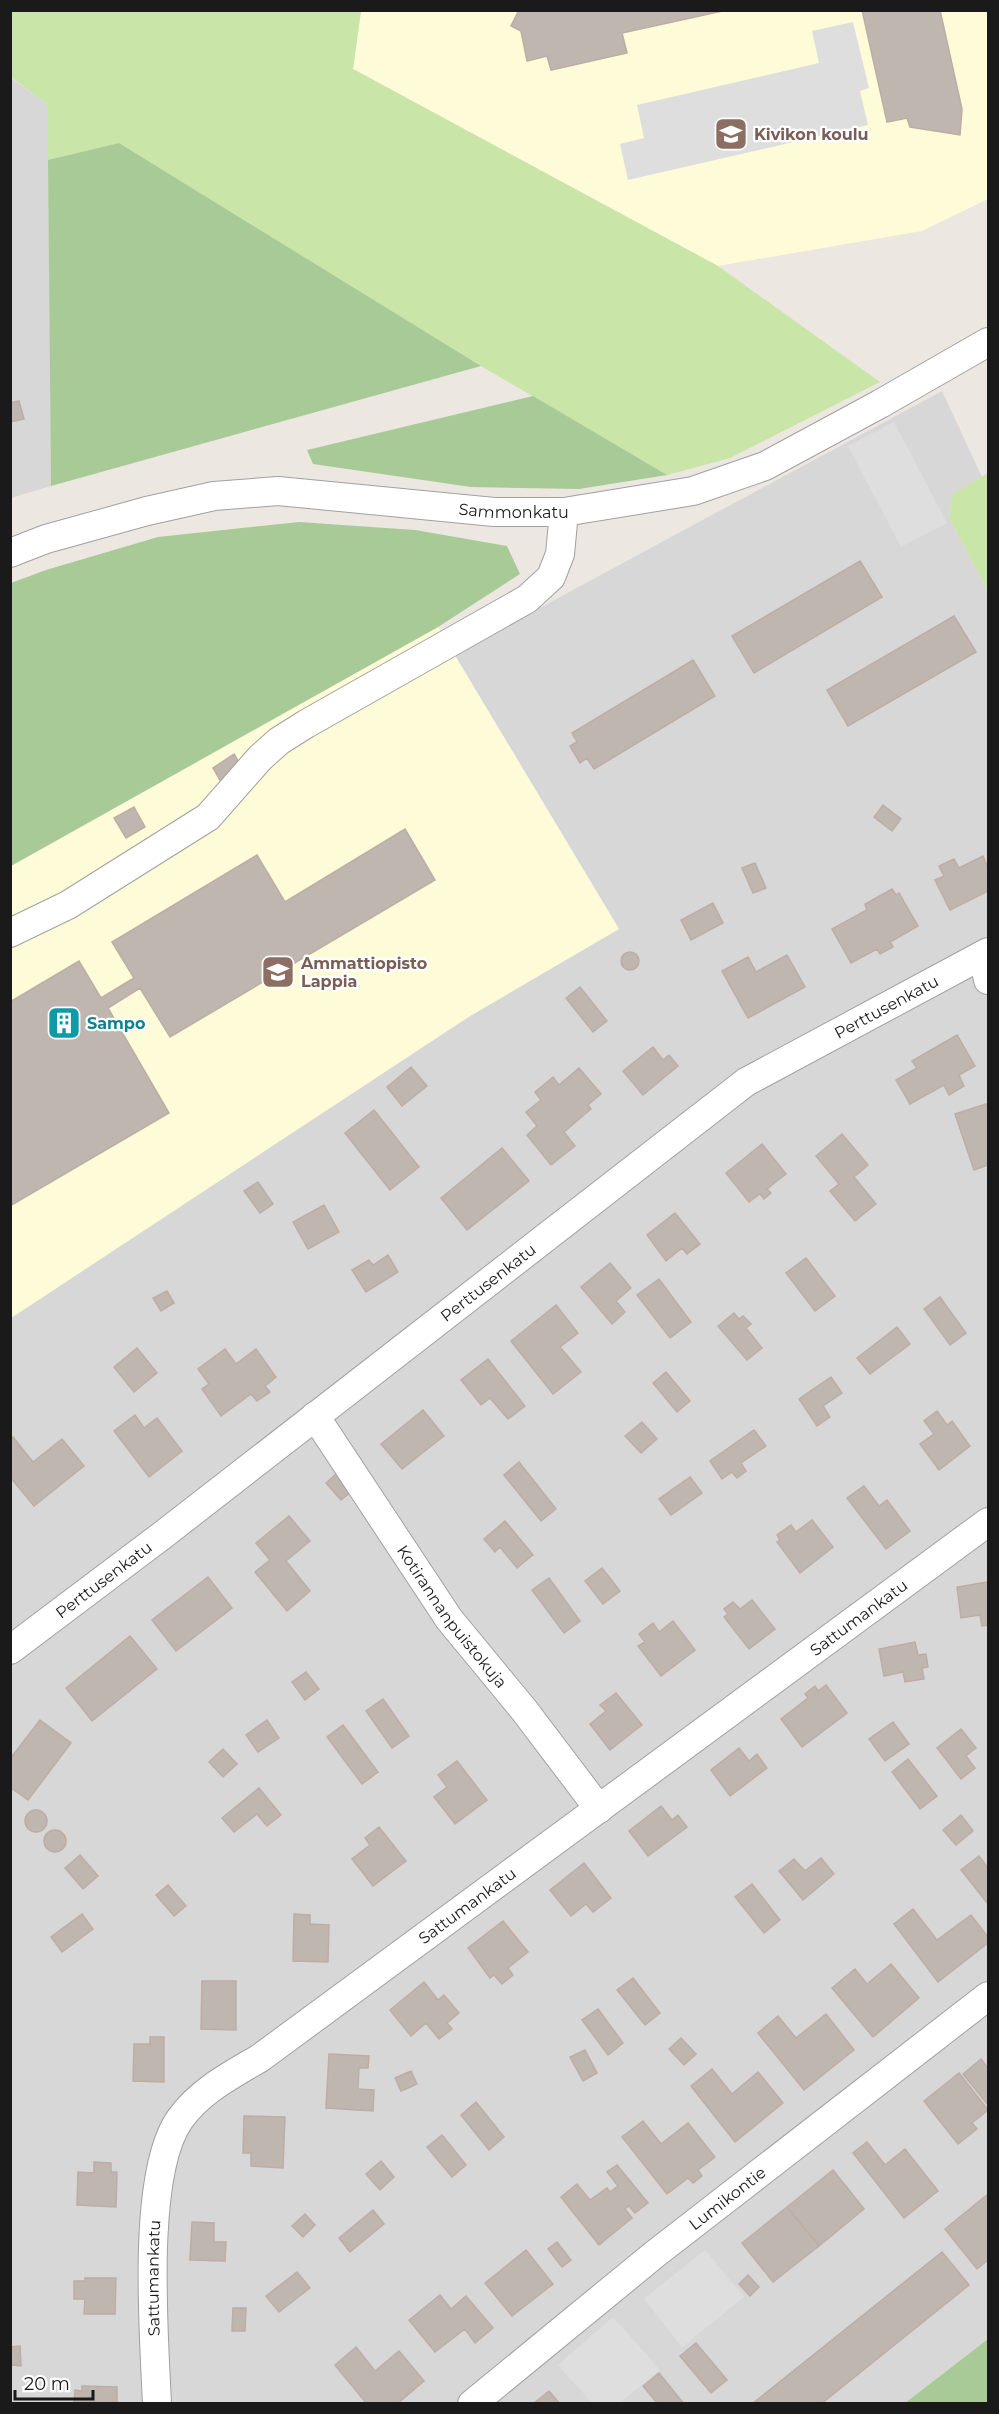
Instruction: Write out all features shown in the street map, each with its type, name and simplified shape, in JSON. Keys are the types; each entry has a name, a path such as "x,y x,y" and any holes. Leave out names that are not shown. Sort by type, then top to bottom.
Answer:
{"street":[{"name":"Sammonkatu","path":"10,553 46,539 147,511 214,496 278,491 494,512 564,512 693,491 765,466 988,342"},
{"path":"10,933 68,905 208,817 260,758 279,741 527,599 551,576 557,562 560,554 564,512"},
{"name":"Perttusenkatu","path":"10,1650 164,1534 746,1082 987,962"},
{"name":"Kotirannanpuistokuja","path":"315,1416 449,1619 524,1710 599,1809"},
{"name":"Sattumankatu","path":"157,2403 153,2255 156,2202 163,2157 180,2118 207,2090 260,2058 988,1522"},
{"name":"Lumikontie","path":"472,2403 661,2250 988,1996"}],"shaded area":[{"name":"Kivikon koulu","path":"361,11 988,11 988,199 922,231 718,266 353,69"},
{"path":"853,22 869,88 860,91 868,125 628,180 620,144 644,138 637,105 819,63 812,31"},
{"path":"10,77 48,105 51,486 11,498"},
{"path":"942,391 982,477 951,495 950,519 988,592 988,2339 905,2403 11,2404 11,1318 470,1016 619,929 454,654"},
{"path":"894,422 947,523 901,547 848,446"},
{"name":"Ammattiopisto Lappia","path":"438,627 619,929 470,1016 11,1318 11,866"},
{"path":"705,2250 744,2297 682,2347 644,2299"},
{"path":"613,2317 660,2370 620,2403 592,2403 558,2365"}],"green space":[{"path":"10,11 361,11 353,69 718,266 880,382 730,458 667,475 481,366 119,143 48,160 48,105 11,77"},
{"path":"119,143 481,366 51,486 48,160"},
{"path":"533,396 667,475 579,489 471,487 313,464 307,450"},
{"path":"988,473 988,592 950,519 951,495"},
{"path":"299,522 415,530 507,546 520,574 438,627 11,866 11,583 46,570 158,537"},
{"path":"988,2339 988,2403 905,2403"}],"building":[{"path":"519,10 727,10 622,33 627,53 551,70 547,56 527,61 521,31 511,26"},
{"path":"862,10 940,10 962,109 960,135 910,127 907,118 887,122"},
{"path":"19,401 24,419 10,422 10,403"},
{"path":"860,561 882,597 754,673 732,636"},
{"path":"954,616 976,652 848,726 827,690"},
{"path":"693,660 715,696 594,769 587,758 580,763 570,746 577,742 572,733"},
{"path":"234,754 243,769 221,782 213,768"},
{"path":"883,805 901,819 892,831 874,817"},
{"path":"134,807 145,827 126,838 114,818"},
{"name":"Sampo","path":"405,829 435,880 170,1037 140,988 108,1008 169,1113 10,1206 10,1002 79,961 101,998 134,978 112,942 257,855 285,902"},
{"path":"983,856 988,868 988,891 950,910 935,880 944,876 939,866 954,859 959,868"},
{"path":"755,863 766,888 753,893 742,868"},
{"path":"892,889 896,895 899,893 918,926 890,942 893,947 880,954 877,949 851,963 832,929 867,910 865,904"},
{"path":"713,903 723,923 691,940 681,920"},
{"path":"630,952 637,954 639,961 637,968 630,970 623,968 621,961 623,954"},
{"path":"787,955 805,987 748,1018 722,971 748,957 756,972"},
{"path":"580,987 607,1021 593,1032 566,998"},
{"path":"957,1035 975,1066 959,1075 964,1086 949,1095 944,1085 910,1104 896,1080 917,1068 912,1061"},
{"path":"653,1047 663,1060 669,1055 678,1066 643,1095 623,1071"},
{"path":"411,1067 427,1086 402,1106 387,1087"},
{"path":"579,1068 601,1094 588,1105 591,1109 564,1132 575,1146 551,1165 527,1135 537,1126 526,1112 541,1100 535,1092 553,1077 559,1085"},
{"path":"986,1104 988,1110 988,1165 974,1170 955,1114"},
{"path":"374,1110 419,1167 390,1190 345,1133"},
{"path":"842,1134 868,1165 854,1177 876,1204 855,1221 830,1191 839,1184 816,1156"},
{"path":"762,1144 786,1174 767,1189 771,1193 764,1199 760,1194 749,1202 726,1173"},
{"path":"502,1148 529,1181 467,1230 441,1198"},
{"path":"258,1182 273,1204 260,1213 244,1191"},
{"path":"324,1205 339,1232 308,1249 293,1222"},
{"path":"675,1213 700,1244 687,1254 682,1248 666,1261 647,1235"},
{"path":"388,1255 398,1272 366,1292 352,1270 369,1260 373,1265"},
{"path":"806,1258 835,1296 815,1311 786,1273"},
{"path":"610,1263 631,1288 616,1301 625,1312 612,1324 581,1287"},
{"path":"659,1279 691,1322 670,1338 637,1295"},
{"path":"167,1291 174,1303 161,1311 153,1298"},
{"path":"940,1297 966,1333 950,1345 924,1309"},
{"path":"556,1305 578,1333 560,1347 581,1372 553,1394 511,1341"},
{"path":"734,1313 739,1319 743,1316 751,1324 746,1328 762,1348 747,1360 718,1326"},
{"path":"897,1327 910,1344 870,1374 857,1358"},
{"path":"137,1348 157,1373 134,1392 114,1367"},
{"path":"225,1349 236,1364 256,1349 276,1377 265,1386 270,1392 257,1401 251,1394 221,1416 202,1389 209,1384 198,1369"},
{"path":"488,1359 525,1406 508,1419 490,1398 481,1405 461,1380"},
{"path":"666,1372 690,1401 677,1412 653,1383"},
{"path":"831,1377 842,1393 823,1406 830,1417 817,1426 799,1399"},
{"path":"423,1410 444,1436 402,1469 381,1444"},
{"path":"937,1411 947,1425 952,1421 970,1446 939,1470 920,1444 934,1434 924,1421"},
{"path":"135,1415 144,1428 157,1418 182,1451 149,1477 114,1431"},
{"path":"642,1422 657,1439 641,1453 625,1436"},
{"path":"754,1430 766,1446 741,1463 746,1471 737,1478 732,1472 722,1479 710,1461"},
{"path":"13,1437 33,1462 62,1439 84,1466 34,1506 10,1477 10,1439"},
{"path":"519,1462 556,1509 541,1521 504,1475"},
{"path":"336,1474 351,1492 341,1500 326,1483"},
{"path":"690,1477 702,1493 671,1515 659,1499"},
{"path":"864,1486 879,1506 887,1500 910,1531 886,1549 847,1498"},
{"path":"289,1516 310,1541 286,1561 310,1591 287,1611 255,1572 270,1560 256,1543"},
{"path":"812,1520 833,1547 800,1573 777,1542 780,1540 777,1535 791,1525 796,1532"},
{"path":"505,1521 533,1555 517,1568 500,1547 495,1552 484,1539"},
{"path":"602,1568 620,1591 603,1604 585,1581"},
{"path":"208,1577 232,1608 176,1651 152,1620"},
{"path":"549,1578 580,1621 564,1633 532,1590"},
{"path":"988,1582 988,1625 982,1626 980,1615 961,1618 957,1587"},
{"path":"752,1600 775,1629 749,1649 724,1617 728,1614 724,1609 733,1602 740,1609"},
{"path":"673,1621 695,1650 661,1676 638,1646 645,1642 639,1634 653,1623 659,1632"},
{"path":"130,1636 157,1669 92,1721 66,1688"},
{"path":"915,1642 918,1655 926,1654 928,1667 922,1668 924,1679 905,1682 903,1672 884,1676 879,1649"},
{"path":"306,1672 319,1689 305,1700 292,1682"},
{"path":"826,1685 847,1713 802,1747 781,1719 808,1698 805,1694 815,1686 818,1691"},
{"path":"616,1693 642,1725 610,1750 590,1724 606,1711 600,1705"},
{"path":"383,1699 409,1736 392,1748 366,1711"},
{"path":"40,1720 71,1743 28,1800 10,1787 10,1759"},
{"path":"267,1720 279,1738 258,1752 246,1735"},
{"path":"893,1722 909,1744 885,1761 869,1739"},
{"path":"343,1725 378,1772 362,1784 327,1737"},
{"path":"961,1729 976,1748 966,1756 975,1768 961,1779 937,1748"},
{"path":"739,1748 749,1761 757,1754 767,1768 730,1796 711,1770"},
{"path":"223,1749 237,1764 223,1777 209,1762"},
{"path":"908,1759 937,1796 920,1809 892,1772"},
{"path":"457,1761 487,1800 455,1824 434,1797 447,1787 438,1775"},
{"path":"259,1788 281,1815 267,1826 257,1814 234,1832 222,1818"},
{"path":"661,1806 672,1820 678,1815 687,1827 648,1856 629,1831"},
{"path":"32,1810 40,1810 47,1817 47,1825 40,1832 32,1832 25,1825 25,1817"},
{"path":"961,1815 973,1831 956,1845 943,1830"},
{"path":"379,1827 406,1861 373,1886 352,1859 370,1845 365,1838"},
{"path":"51,1830 59,1830 66,1837 66,1845 59,1852 51,1852 44,1845 44,1837"},
{"path":"80,1855 98,1876 83,1889 65,1868"},
{"path":"979,1856 988,1868 988,1904 961,1870"},
{"path":"821,1858 834,1874 803,1900 779,1871 794,1859 805,1871"},
{"path":"584,1863 611,1898 593,1912 586,1904 571,1916 550,1890"},
{"path":"752,1884 780,1920 764,1933 735,1897"},
{"path":"168,1885 186,1906 174,1916 156,1895"},
{"path":"913,1909 937,1940 971,1915 988,1937 988,1943 938,1982 894,1924"},
{"path":"82,1914 93,1929 62,1952 51,1937"},
{"path":"294,1914 310,1915 310,1924 329,1925 328,1962 293,1961"},
{"path":"503,1921 528,1952 508,1968 513,1975 502,1984 494,1975 490,1978 468,1948"},
{"path":"891,1964 919,1998 873,2037 832,1988 855,1969 867,1984"},
{"path":"633,1978 660,2013 645,2025 617,1990"},
{"path":"202,1981 236,1981 236,2030 201,2029"},
{"path":"424,1982 438,2000 444,1995 459,2013 447,2023 452,2029 439,2039 426,2023 411,2036 390,2010"},
{"path":"598,2009 623,2043 608,2055 582,2020"},
{"path":"826,2014 854,2050 804,2090 758,2033 778,2016 796,2038"},
{"path":"150,2037 164,2037 164,2082 133,2081 134,2044 150,2044"},
{"path":"681,2038 696,2054 684,2065 669,2049"},
{"path":"585,2050 597,2073 583,2081 570,2057"},
{"path":"329,2054 369,2056 368,2068 359,2068 358,2089 374,2090 373,2111 326,2108"},
{"path":"981,2059 988,2068 988,2105 963,2074"},
{"path":"712,2069 732,2094 758,2072 783,2103 735,2142 691,2086"},
{"path":"411,2071 417,2084 401,2091 395,2078"},
{"path":"959,2073 988,2110 972,2123 977,2129 958,2144 924,2101"},
{"path":"476,2102 504,2137 489,2150 461,2115"},
{"path":"244,2116 285,2117 283,2168 251,2166 251,2153 243,2153"},
{"path":"643,2121 661,2144 688,2123 715,2157 698,2170 702,2176 693,2183 688,2178 667,2194 622,2137"},
{"path":"442,2135 466,2165 452,2177 427,2147"},
{"path":"867,2142 885,2165 905,2149 938,2191 904,2218 853,2153"},
{"path":"381,2161 394,2177 380,2190 366,2174"},
{"path":"94,2162 111,2163 111,2172 117,2172 116,2207 77,2205 78,2172 94,2173"},
{"path":"617,2165 648,2203 635,2213 629,2206 625,2209 632,2218 599,2245 561,2197 577,2184 590,2200 607,2188 610,2192 618,2186 607,2172"},
{"path":"833,2170 864,2209 819,2246 787,2207"},
{"path":"988,2194 988,2260 977,2269 945,2229"},
{"path":"787,2207 819,2246 773,2282 742,2243"},
{"path":"373,2210 384,2224 350,2252 339,2238"},
{"path":"305,2214 315,2225 303,2237 292,2226"},
{"path":"192,2222 214,2223 214,2242 226,2242 225,2261 190,2260"},
{"path":"557,2242 571,2260 562,2267 548,2249"},
{"path":"526,2250 553,2284 512,2316 485,2283"},
{"path":"942,2252 969,2285 821,2404 752,2404"},
{"path":"297,2272 310,2288 279,2312 266,2296"},
{"path":"748,2275 759,2287 750,2296 739,2284"},
{"path":"85,2278 116,2278 115,2314 84,2314 85,2299 74,2299 74,2281 85,2281"},
{"path":"440,2295 451,2309 466,2296 493,2328 475,2343 465,2329 435,2352 409,2320"},
{"path":"233,2308 246,2308 245,2331 232,2331"},
{"path":"696,2343 727,2380 711,2393 680,2356"},
{"path":"20,2346 21,2366 11,2365 10,2387 10,2347"},
{"path":"356,2347 375,2371 399,2351 424,2381 397,2404 367,2404 335,2365"},
{"path":"659,2373 684,2404 658,2404 643,2386"},
{"path":"82,2386 117,2387 117,2404 74,2404 75,2390 82,2391"},
{"path":"549,2391 560,2404 533,2404"}],"place":[{"name":"Kivikon koulu","path":"731,134"},
{"name":"Ammattiopisto Lappia","path":"278,972"},
{"name":"Sampo","path":"64,1023"}]}
